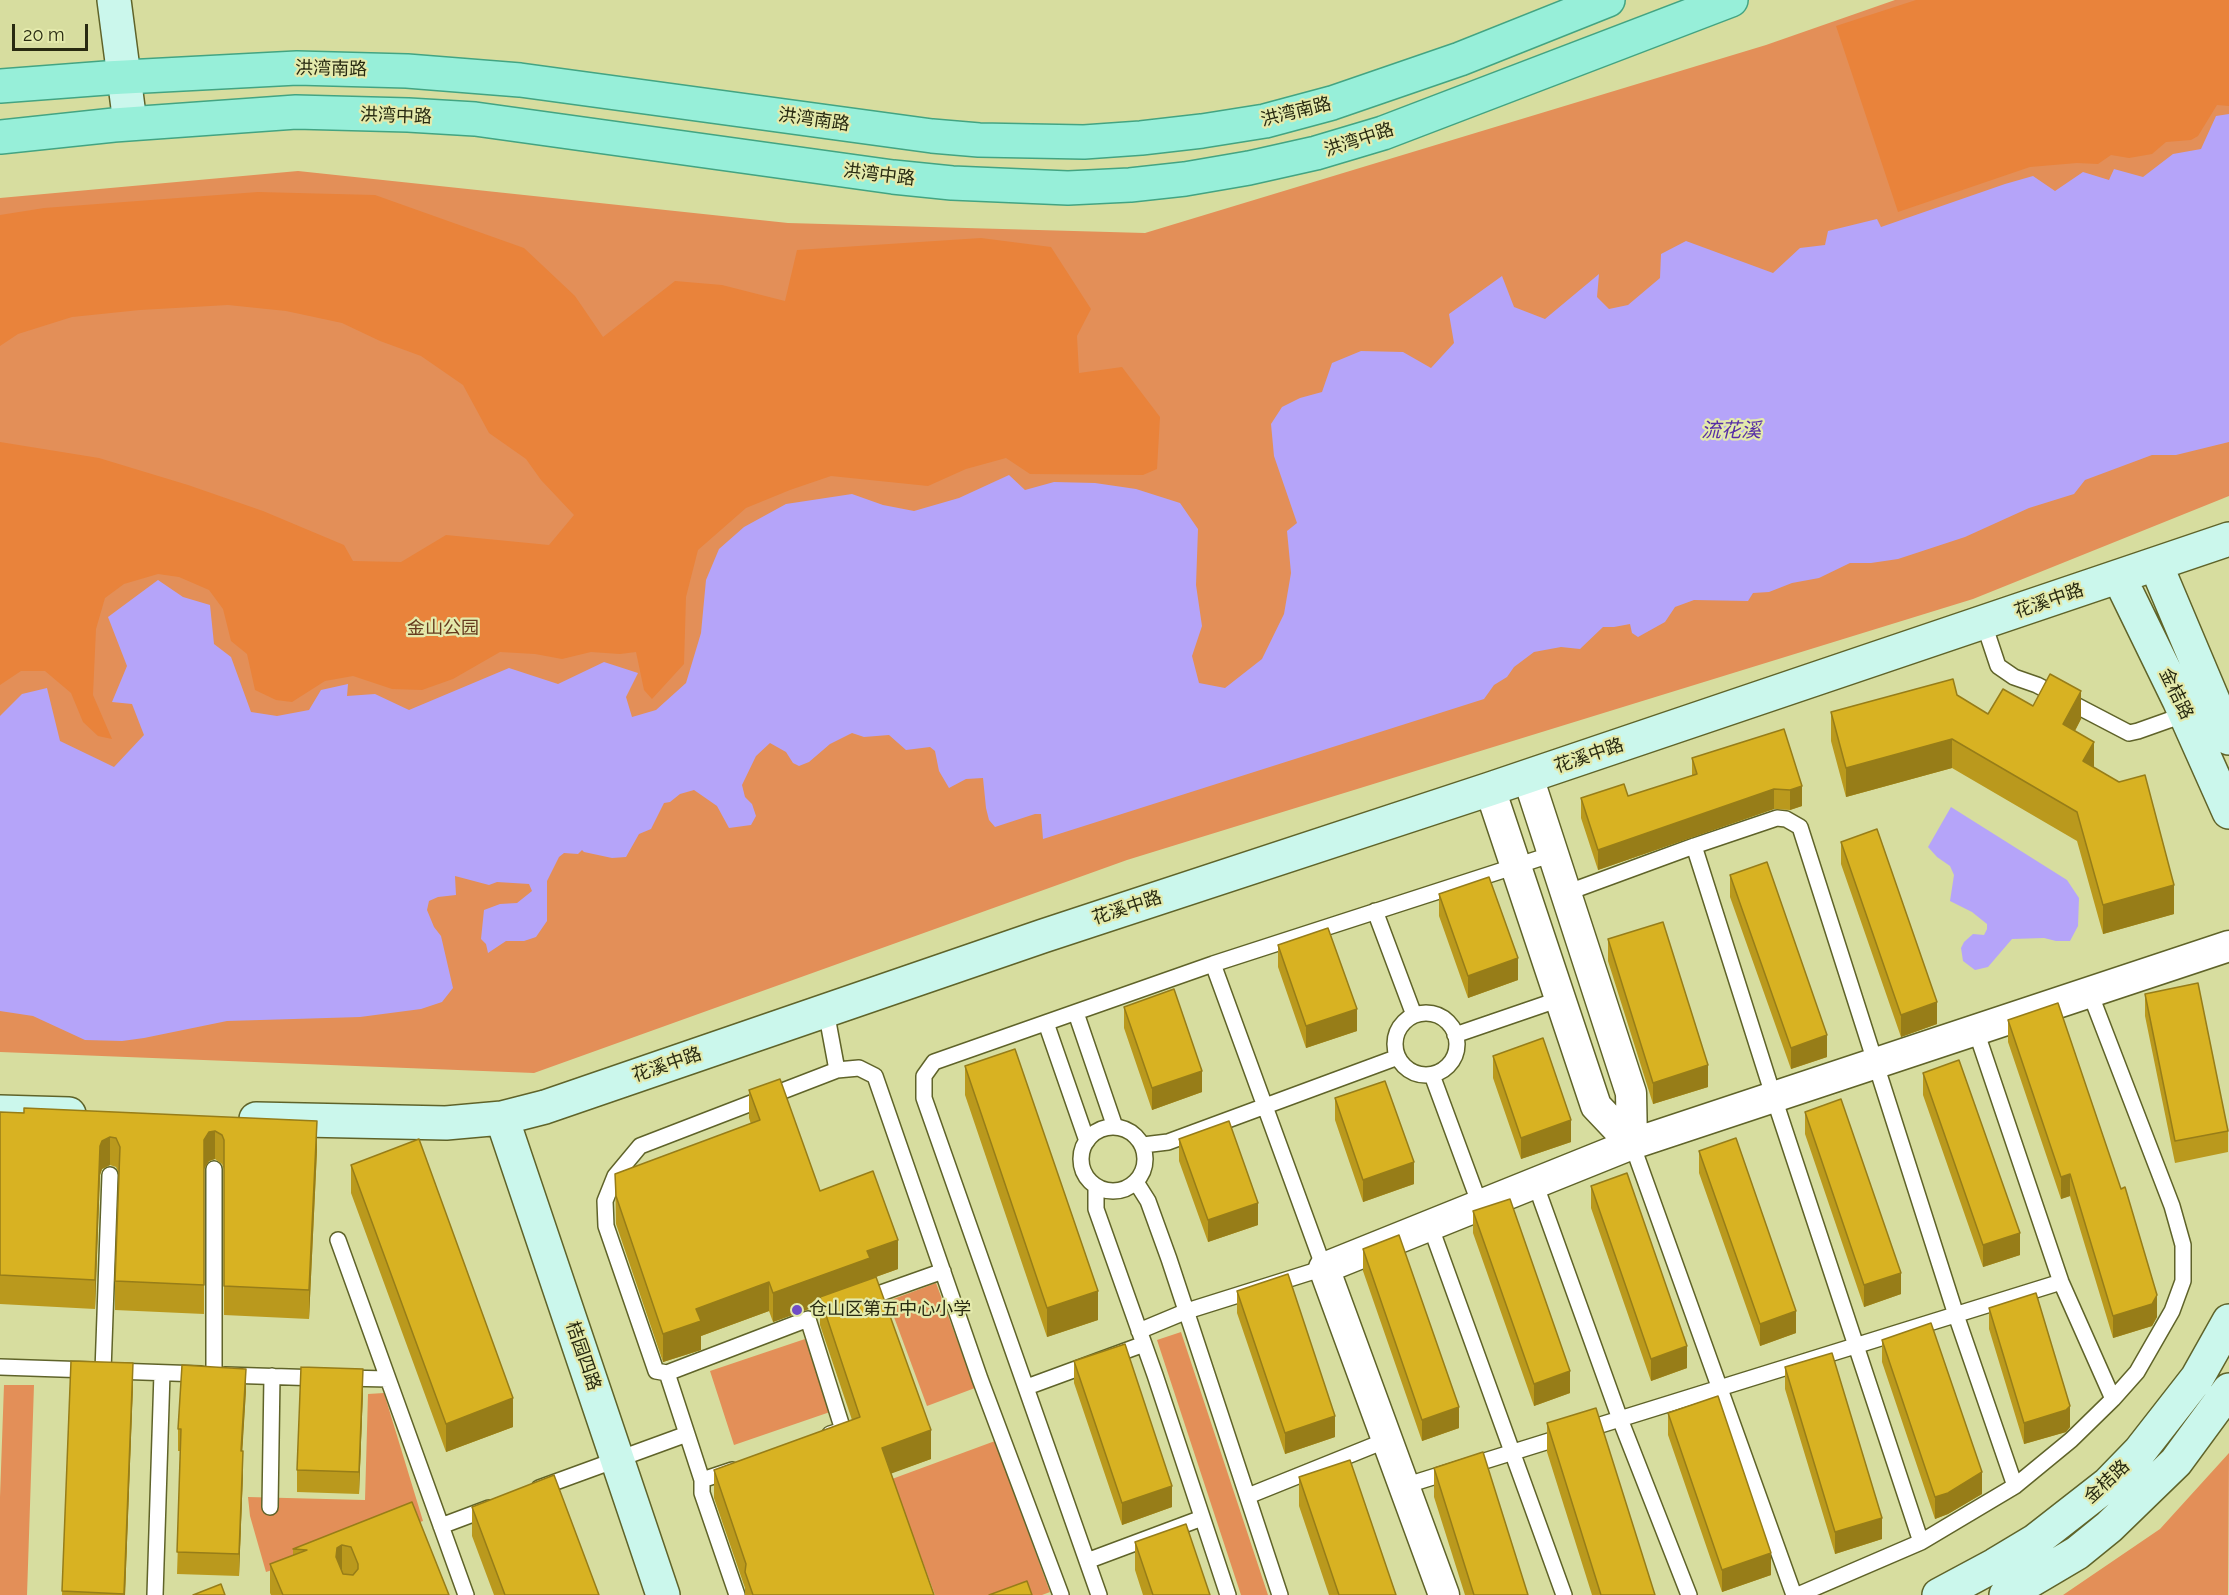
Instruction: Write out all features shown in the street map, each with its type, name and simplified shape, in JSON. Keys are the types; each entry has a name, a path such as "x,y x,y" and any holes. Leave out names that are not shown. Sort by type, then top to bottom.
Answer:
{"main road":[{"name":"洪湾南路","path":"0,86 124,77 297,69 449,74 520,80 932,136 978,140 1084,142 1202,131 1265,121 1332,103 1460,58 1608,0"},
{"name":"洪湾中路","path":"0,137 130,123 296,112 475,119 893,177 952,183 1068,188 1130,185 1185,179 1249,168 1316,153 1383,133 1731,0"}],"street":[{"path":"114,0 130,123"},
{"name":"花溪中路","path":"228,1118 446,1123 502,1118 545,1107 1043,936 1528,777 2229,539"},
{"path":"2156,565 2229,738"},
{"name":"金桔路","path":"2119,577 2186,714 2229,812"},
{"path":"1528,777 1631,1093 1632,1144"},
{"path":"1490,789 1596,1106 1632,1144"},
{"path":"1444,1595 1324,1268 1632,1144 2229,946"},
{"path":"0,1112 102,1115"},
{"name":"桔园四路","path":"502,1118 663,1595"},
{"name":"金桔路","path":"1939,1595 1995,1566 2035,1540 2108,1484 2140,1451 2197,1378 2229,1321"},
{"path":"2006,1595 2077,1553 2109,1527 2176,1462 2229,1390"}],"lane":[{"path":"1983,624 1998,666 2014,677 2037,685 2129,733 2138,732 2186,714"},
{"path":"1566,893 1777,818 1786,819 1800,827 1956,1315 2015,1486"},
{"path":"1694,846 1774,1098 1922,1542"},
{"path":"1099,1595 924,1098 924,1076 934,1062 1213,964 1553,854"},
{"path":"1376,911 1414,1015"},
{"path":"1027,1387 1142,1338 1187,1311 1324,1268 1213,964"},
{"path":"1632,1144 1718,1389 1796,1595 1922,1542 2015,1486 2071,1440 2113,1399 2137,1372 2172,1311 2183,1281 2183,1245 2172,1206 2090,993"},
{"path":"1455,1035 1560,999"},
{"path":"826,1011 837,1070"},
{"path":"1076,1013 1115,1127"},
{"path":"1414,1015 1434,1015 1443,1019 1451,1026 1455,1035 1457,1045 1449,1064 1442,1071 1432,1075 1422,1075 1412,1072 1398,1058 1395,1048 1396,1038 1406,1021 1414,1015"},
{"path":"1046,1023 1087,1141"},
{"path":"1976,1031 2061,1282 2113,1399"},
{"path":"1143,1145 1168,1142 1398,1058"},
{"path":"811,1441 843,1430 813,1317 667,1373 657,1371 606,1226 605,1201 615,1176 640,1146 837,1070 859,1068 875,1076 980,1379 1061,1595"},
{"path":"1432,1075 1480,1205"},
{"path":"1115,1127 1129,1131 1143,1145 1146,1156 1145,1167 1136,1182 1122,1190 1111,1191 1096,1186 1084,1174 1081,1163 1087,1141 1100,1130 1115,1127"},
{"path":"214,1169 214,1375"},
{"path":"103,1371 110,1175"},
{"path":"1136,1182 1148,1201 1187,1311 1280,1595"},
{"path":"1535,1183 1620,1419 1689,1595"},
{"path":"1096,1186 1096,1209 1228,1595"},
{"path":"1430,1225 1564,1595"},
{"path":"338,1240 466,1595"},
{"path":"853,1303 943,1271"},
{"path":"1404,1486 2061,1282"},
{"path":"0,1367 388,1379"},
{"path":"155,1595 162,1373"},
{"path":"667,1373 702,1480 702,1493 737,1595"},
{"path":"270,1507 272,1376"},
{"path":"529,1492 687,1434"},
{"path":"1248,1496 1387,1440"},
{"path":"702,1480 746,1465"},
{"path":"441,1526 507,1501"},
{"path":"1087,1561 1202,1518"}],"green space":[{"name":"金山公园","path":"1895,0 2229,0 2229,496 1973,599 1127,860 534,1073 0,1052 0,198 298,171 788,223 1145,233 1766,45"},
{"path":"1916,0 2229,0 2229,106 2217,105 2198,136 2191,140 2166,142 2152,154 2129,158 2111,155 2098,164 2077,163 2030,167 1898,212 1836,26"},
{"path":"258,192 375,195 524,248 575,296 603,337 675,281 722,285 785,301 797,250 981,238 1051,247 1091,309 1077,336 1079,373 1122,367 1160,417 1157,469 1143,475 1030,474 1006,458 966,469 928,486 831,476 746,508 698,550 686,597 684,664 652,699 644,690 636,652 620,654 591,652 562,659 535,654 500,652 453,679 422,690 392,689 353,676 325,681 292,702 276,700 255,690 247,654 231,641 223,609 209,590 179,577 158,574 124,584 105,598 96,629 93,695 112,739 98,736 83,722 71,693 45,671 21,671 0,685 0,442 99,458 188,485 263,511 344,545 353,561 401,562 446,535 549,545 574,515 541,480 526,459 489,433 463,385 421,356 380,341 342,323 286,311 228,305 140,310 72,317 18,334 0,346 0,215 44,208"},
{"path":"936,1283 975,1388 927,1406 888,1301"},
{"path":"1181,1332 1268,1595 1241,1595 1157,1340"},
{"path":"805,1339 830,1412 734,1445 710,1371"},
{"path":"4,1385 34,1385 27,1595 0,1595 0,1497"},
{"path":"384,1393 423,1521 266,1572 250,1516 248,1497 365,1500 368,1394"},
{"path":"995,1441 1050,1592 1042,1595 935,1595 892,1479"},
{"path":"2229,1453 2228,1595 2063,1595 2160,1529"}],"water":[{"name":"流花溪","path":"2229,114 2229,442 2176,455 2152,455 2085,480 2074,494 2029,508 1965,537 1898,559 1850,563 1819,578 1792,583 1769,592 1753,593 1748,601 1694,600 1675,607 1665,622 1638,637 1632,633 1630,624 1603,627 1580,649 1561,647 1534,652 1514,667 1507,677 1494,685 1484,699 1043,839 1041,814 995,827 989,820 986,808 983,778 966,779 949,788 939,771 935,751 930,747 906,750 889,735 864,737 852,733 830,744 809,762 799,766 793,763 786,752 770,743 756,756 742,785 745,797 752,804 756,816 751,825 729,828 717,806 694,790 680,794 670,802 664,803 651,829 639,834 626,857 612,858 582,850 578,854 564,853 559,857 547,881 547,921 536,937 524,941 506,941 488,953 486,944 481,939 484,910 500,904 517,903 532,891 529,884 497,882 489,885 455,876 456,895 438,897 429,901 427,910 434,927 441,936 453,988 442,1002 421,1009 360,1017 227,1021 122,1041 85,1040 33,1016 0,1011 0,716 22,694 47,688 60,741 114,767 144,735 132,704 112,702 127,666 108,617 158,580 183,597 210,605 214,644 231,657 251,712 277,716 309,710 321,690 348,684 347,696 375,694 409,710 509,668 558,684 604,662 638,673 626,697 632,717 656,710 686,683 701,633 706,580 719,549 744,527 786,504 852,494 883,505 914,511 959,498 1009,475 1025,490 1054,482 1095,483 1136,489 1180,503 1198,529 1196,585 1202,626 1192,656 1199,683 1225,688 1262,659 1284,614 1291,573 1287,531 1297,523 1274,456 1271,424 1282,407 1300,398 1322,392 1332,363 1361,351 1403,352 1431,368 1454,343 1449,314 1502,276 1514,307 1545,319 1599,274 1597,297 1609,309 1628,305 1660,278 1661,254 1686,241 1773,273 1800,248 1825,245 1828,231 1877,219 1881,227 2033,176 2055,191 2083,172 2109,180 2114,169 2143,177 2173,154 2201,149 2216,116"},
{"path":"1951,807 2067,880 2079,898 2078,926 2070,941 2044,938 2012,939 1988,967 1975,970 1963,961 1961,948 1964,942 1973,934 1984,935 1987,924 1972,912 1950,901 1954,875 1950,866 1928,847"}],"building":[{"path":"2050,674 2081,691 2063,724 2094,742 2083,761 2119,782 2145,775 2174,885 2103,905 2077,812 1952,739 1846,768 1831,712 1953,679 1957,695 1988,714 2003,689 2033,706"},
{"path":"1784,729 1802,786 1790,790 1774,789 1598,850 1581,798 1624,784 1628,796 1697,774 1692,758"},
{"path":"1877,829 1937,1002 1901,1015 1841,842"},
{"path":"1767,862 1827,1035 1791,1048 1730,875"},
{"path":"1489,877 1518,958 1468,976 1439,894"},
{"path":"1663,922 1708,1065 1653,1083 1608,939"},
{"path":"1328,928 1357,1009 1306,1026 1278,945"},
{"path":"2198,983 2228,1131 2175,1141 2145,994"},
{"path":"1174,989 1202,1071 1152,1088 1124,1007"},
{"path":"2058,1003 2121,1189 2125,1187 2157,1295 2152,1304 2113,1316 2070,1174 2061,1177 2008,1020"},
{"path":"1543,1038 1571,1120 1521,1138 1493,1056"},
{"path":"1015,1049 1098,1291 1047,1308 965,1066"},
{"path":"1959,1060 2020,1233 1983,1245 1923,1073"},
{"path":"780,1079 820,1191 873,1171 898,1240 867,1251 870,1258 773,1293 769,1282 696,1309 701,1321 663,1334 616,1196 615,1174 760,1120 749,1090"},
{"path":"1385,1081 1414,1162 1363,1180 1335,1098"},
{"path":"1841,1099 1901,1273 1864,1285 1805,1112"},
{"path":"24,1108 317,1121 309,1290 224,1286 224,1140 222,1135 215,1131 209,1132 204,1140 204,1285 115,1281 120,1147 116,1138 110,1137 102,1141 100,1146 95,1280 0,1275 0,1112 24,1113"},
{"path":"1229,1121 1258,1203 1208,1220 1179,1139"},
{"path":"1736,1138 1796,1311 1760,1324 1699,1151"},
{"path":"419,1139 513,1398 446,1424 351,1165"},
{"path":"1627,1173 1687,1346 1651,1359 1591,1186"},
{"path":"1510,1199 1570,1371 1534,1384 1473,1211"},
{"path":"1399,1235 1459,1407 1422,1420 1363,1249"},
{"path":"1288,1274 1335,1416 1285,1433 1237,1291"},
{"path":"876,1277 931,1430 882,1448 934,1595 753,1595 745,1572 746,1564 714,1470 860,1417 820,1297"},
{"path":"2036,1293 2070,1406 2066,1410 2024,1423 1989,1308"},
{"path":"1931,1323 1982,1472 1948,1493 1935,1497 1882,1340"},
{"path":"1125,1344 1172,1486 1122,1503 1074,1361"},
{"path":"1832,1353 1882,1518 1835,1532 1785,1367"},
{"path":"71,1361 133,1363 124,1594 62,1591"},
{"path":"182,1365 246,1369 241,1451 243,1451 239,1554 177,1552 181,1429 178,1429"},
{"path":"301,1367 363,1369 359,1472 297,1470"},
{"path":"1718,1396 1771,1553 1722,1570 1668,1413"},
{"path":"1596,1408 1655,1595 1601,1595 1547,1423"},
{"path":"1483,1452 1528,1595 1474,1595 1434,1468"},
{"path":"1350,1460 1396,1595 1339,1595 1299,1477"},
{"path":"554,1475 599,1595 505,1595 472,1507"},
{"path":"412,1502 449,1595 283,1595 270,1564 307,1550 293,1549","holes":["342,1545 351,1547 358,1569 353,1575 343,1574 336,1557 337,1548"]},
{"path":"1186,1524 1210,1595 1153,1595 1135,1542"},
{"path":"1027,1581 1032,1595 989,1595"},
{"path":"221,1584 225,1595 193,1595"}],"place":[{"name":"仓山区第五中心小学","path":"797,1310"}]}
